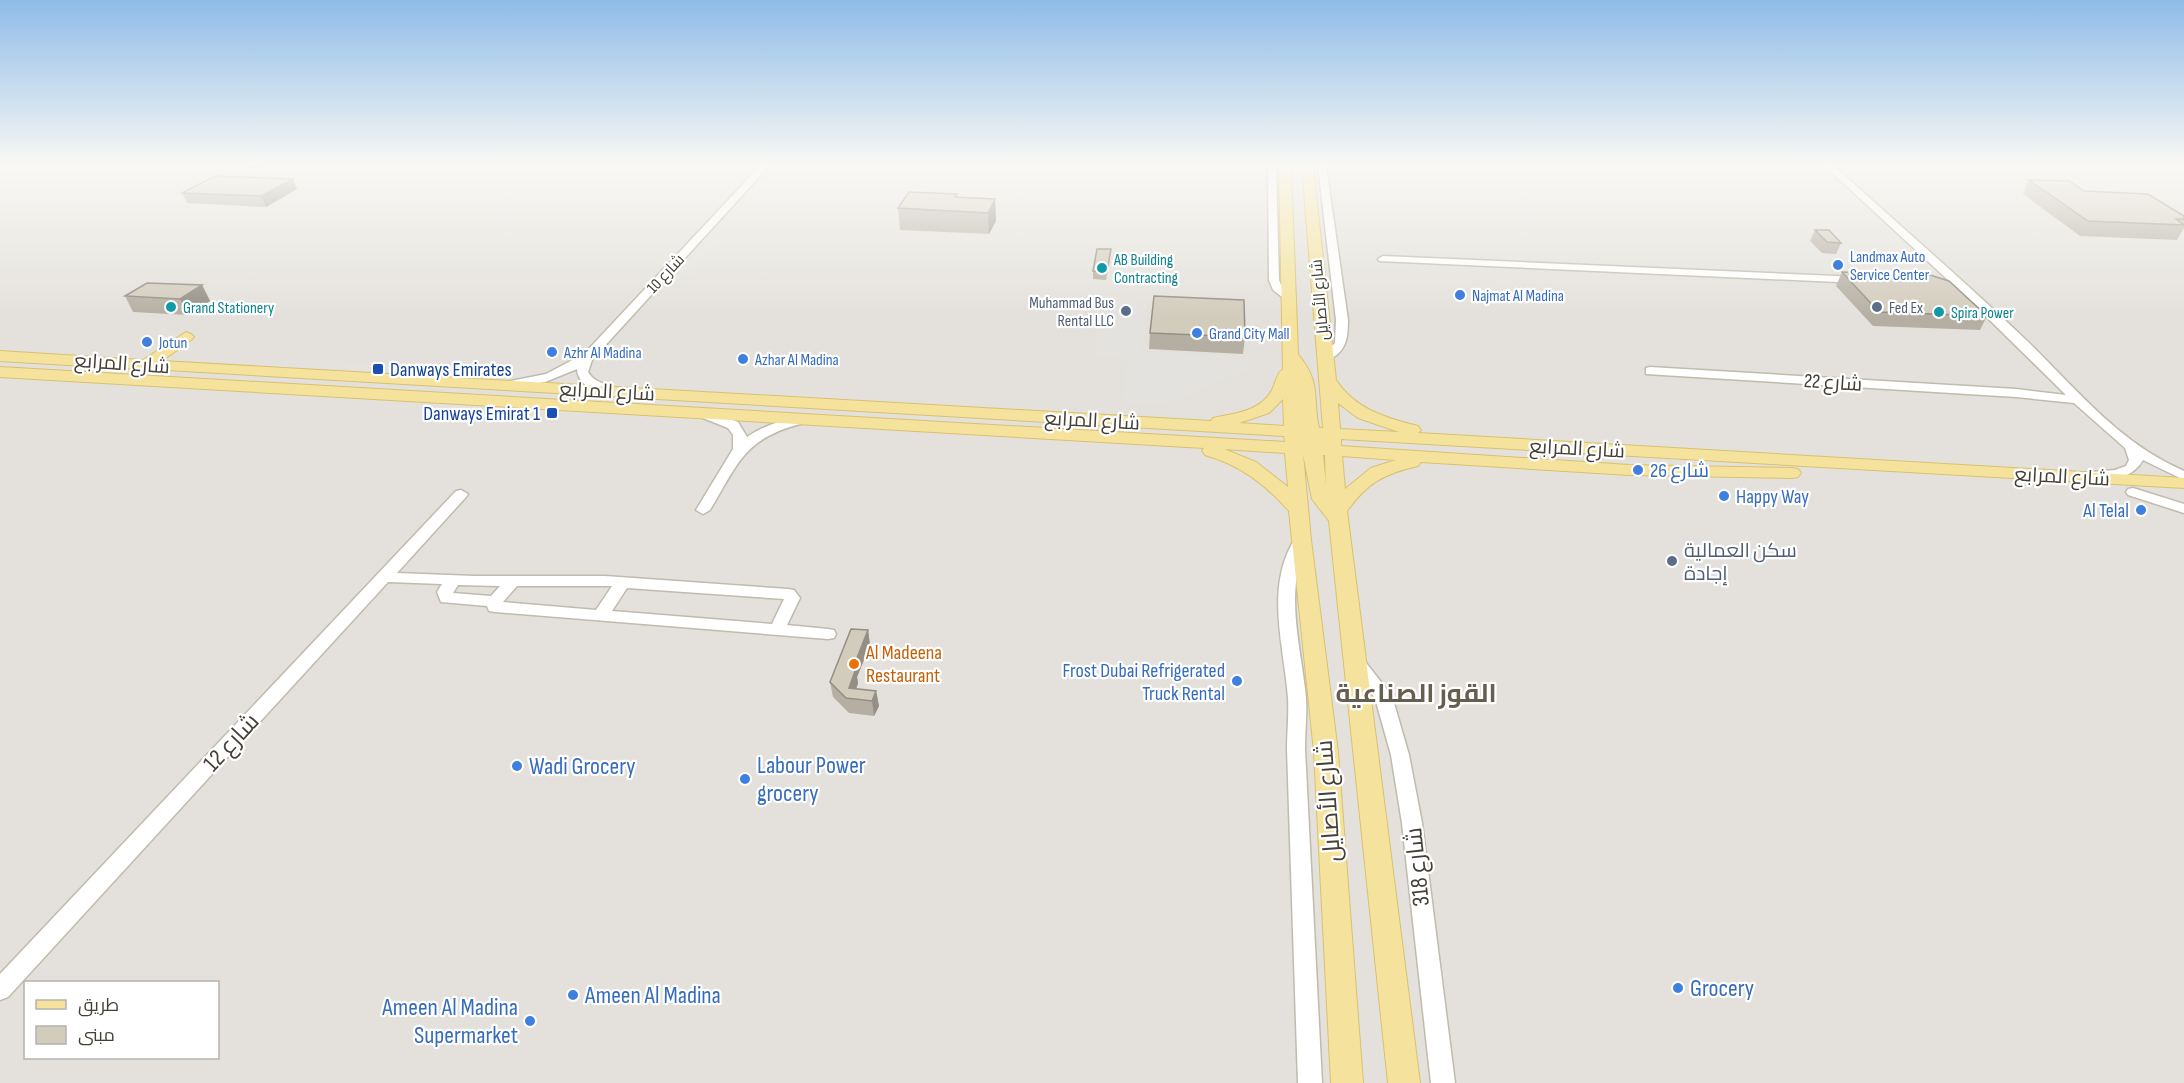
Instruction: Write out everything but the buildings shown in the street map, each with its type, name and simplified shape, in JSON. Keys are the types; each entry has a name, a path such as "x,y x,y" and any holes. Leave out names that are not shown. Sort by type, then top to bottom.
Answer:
{"main road":[{"name":"شارع الأصايل","path":"1175,434 1227,421 1264,408 1281,392 1290,355 1287,217"},
{"name":"شارع الأصايل","path":"1312,217 1328,380 1299,510 1326,752 1347,1083"},
{"path":"147,364 186,337"},
{"path":"1290,355 1301,369 1307,383 1313,442"},
{"name":"شارع المرابع","path":"1,367 147,364 613,391 1175,434 1313,442 1458,460 1629,470 1804,473 2184,494"},
{"name":"شارع المرابع","path":"1,367 708,415 1131,439 1175,434"},
{"path":"1328,380 1345,402 1366,415 1384,422 1418,431 1472,437 1501,444"},
{"path":"1131,439 1165,434 1470,452 1485,450 1501,444"},
{"path":"1175,434 1253,466 1270,478 1299,510"},
{"name":"شارع الأصايل","path":"1313,442 1338,515 1404,1083"},
{"name":"شارع المرابع","path":"1501,444 2184,483"},
{"path":"1338,515 1357,484 1380,470 1409,463 1458,460"}],"street":[{"name":"شارع 10","path":"504,385 550,376 569,369 589,355 718,217"},
{"path":"1273,217 1274,279 1280,292 1290,300"},
{"path":"1325,357 1339,349 1342,336 1339,290 1329,217"},
{"name":"شارع 22","path":"1884,217 2132,449 2160,466 2184,476"},
{"path":"1383,259 1868,280"},
{"path":"1925,283 1958,284"},
{"path":"589,355 582,368 584,377 594,386 613,391"},
{"name":"شارع 22","path":"1650,371 2078,397"},
{"path":"2037,394 2049,387 2055,378 2054,374"},
{"name":"شارع 22","path":"2037,394 2098,417"},
{"path":"708,415 726,420 738,429 741,435 740,448"},
{"path":"703,510 740,448 765,431 799,420"},
{"path":"2062,476 2128,471 2136,464 2136,456 2132,449"},
{"path":"2133,492 2184,509"},
{"name":"شارع 12","path":"0,990 460,494"},
{"path":"1301,540 1290,561 1286,587 1297,700 1296,749 1310,1083"},
{"path":"384,577 623,582 788,594 792,598 777,630"},
{"path":"454,580 445,592 447,598 495,601"},
{"path":"513,581 495,601 494,606 501,609 828,634"},
{"path":"600,617 623,582"},
{"name":"شارع 318","path":"1357,663 1383,696 1400,755 1412,823 1443,1083"}],"shaded area":[{"path":"0,217 2184,217 2184,1083 0,1083"},
{"path":"705,241 716,241 678,284 667,283"},
{"path":"1104,302 1148,304 1141,352 1248,357 1250,368 1167,404 1122,402 1127,358 1092,357"},
{"path":"288,359 537,372 529,380 277,366"}],"place":[{"name":"Landmax Auto Service Center","path":"1838,265"},
{"name":"AB Building Contracting","path":"1102,268"},
{"name":"Najmat Al Madina","path":"1460,295"},
{"name":"Grand Stationery","path":"171,307"},
{"name":"Fed Ex","path":"1877,307"},
{"name":"Muhammad Bus Rental LLC","path":"1126,311"},
{"name":"Spira Power","path":"1939,312"},
{"name":"Grand City Mall","path":"1197,333"},
{"name":"Jotun","path":"147,342"},
{"name":"Azhr Al Madina","path":"552,352"},
{"name":"Azhar Al Madina","path":"743,359"},
{"name":"Danways Emirates","path":"378,369"},
{"name":"Danways Emirat 1","path":"552,413"},
{"name":"شارع 26","path":"1638,470"},
{"name":"Happy Way","path":"1724,496"},
{"name":"Al Telal","path":"2141,510"},
{"name":"سكن العمالية إجادة","path":"1672,561"},
{"name":"Al Madeena Restaurant","path":"854,664"},
{"name":"Frost Dubai Refrigerated Truck Rental","path":"1237,681"},
{"name":"Wadi Grocery","path":"517,766"},
{"name":"Labour Power grocery","path":"745,779"},
{"name":"Grocery","path":"1678,988"},
{"name":"Ameen Al Madina","path":"573,995"},
{"name":"Ameen Al Madina Supermarket","path":"530,1021"}],"district":[{"name":"القوز الصناعية","path":"1416,693"}]}
